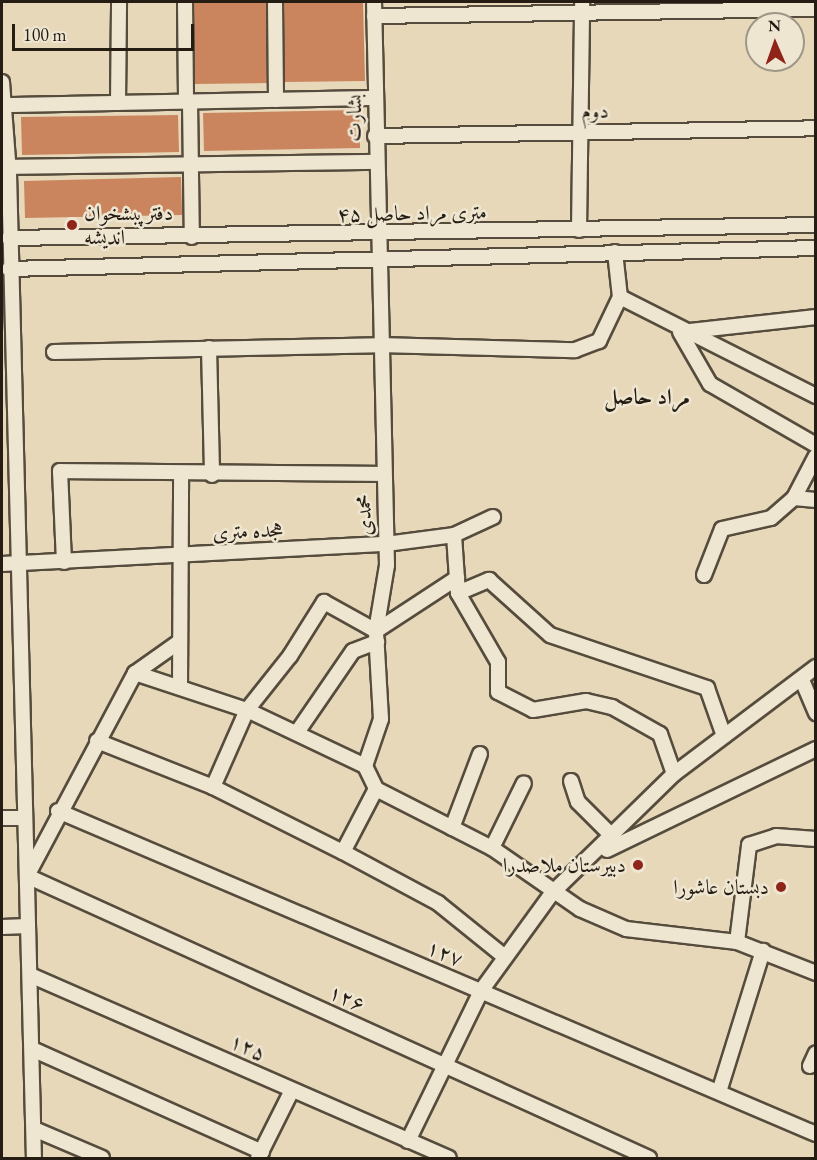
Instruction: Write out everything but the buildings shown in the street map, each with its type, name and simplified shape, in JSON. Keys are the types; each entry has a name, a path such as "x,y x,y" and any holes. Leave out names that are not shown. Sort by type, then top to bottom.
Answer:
{"street":[{"path":"118,103 119,2"},
{"path":"185,2 192,237"},
{"path":"275,2 276,100"},
{"name":"بشارت","path":"374,2 376,259"},
{"path":"374,16 581,7 782,6 816,9"},
{"path":"579,230 581,7"},
{"path":"2,82 6,105 9,238 8,461 18,564 34,1158"},
{"path":"6,105 376,98"},
{"name":"دوم","path":"375,136 816,129"},
{"path":"6,171 191,163 375,162"},
{"name":"۴۵ متری مراد حاصل","path":"9,238 192,237 816,225"},
{"path":"9,269 816,248"},
{"path":"54,352 379,345 575,351 599,341 620,297 615,252"},
{"name":"محمدی","path":"365,766 381,719 377,636 386,544 376,259"},
{"path":"620,297 680,332 816,396"},
{"path":"680,332 816,316"},
{"path":"680,332 710,384 816,446"},
{"path":"209,348 212,475"},
{"path":"704,575 722,529 771,518 794,498 816,456"},
{"path":"64,562 60,471 181,475 383,474"},
{"path":"180,687 179,642 183,556 181,475"},
{"path":"794,498 816,500"},
{"name":"هجده متری","path":"2,564 386,544 454,536 493,517"},
{"path":"454,536 458,593 498,662 498,692 533,710 586,701 612,707 660,734 674,774"},
{"path":"298,731 353,651 457,578"},
{"path":"458,593 489,580 550,635 707,688 724,736"},
{"path":"213,787 247,710 291,656 324,602 377,636"},
{"path":"27,876 58,811 135,673 179,642"},
{"path":"408,1141 481,991 553,892 597,855 674,774 802,680 816,667"},
{"path":"135,673 247,710 298,731 365,766 376,789 492,848 553,892 626,929 737,942 816,972"},
{"path":"802,680 816,712"},
{"path":"97,741 213,787 343,852 438,903 505,957"},
{"path":"597,855 816,749"},
{"path":"452,828 480,754"},
{"path":"571,781 578,802 614,838"},
{"path":"492,848 524,783"},
{"path":"343,852 376,789"},
{"name":"۱۲۷","path":"58,811 816,1134"},
{"path":"2,818 25,818"},
{"path":"737,942 749,845 813,832"},
{"name":"۱۲۶","path":"27,876 649,1158"},
{"path":"2,927 28,926"},
{"path":"719,1092 763,951"},
{"name":"۱۲۵","path":"30,975 449,1158"},
{"path":"32,1049 260,1155 292,1090"},
{"path":"34,1129 102,1158"}],"place":[{"name":"دفترپبشخوان اندیشه","path":"72,225"},
{"name":"دبیرستان ملاصدرا","path":"638,865"},
{"name":"دبستان عاشورا","path":"781,887"}],"district":[{"name":"مراد حاصل","path":"647,397"}]}
